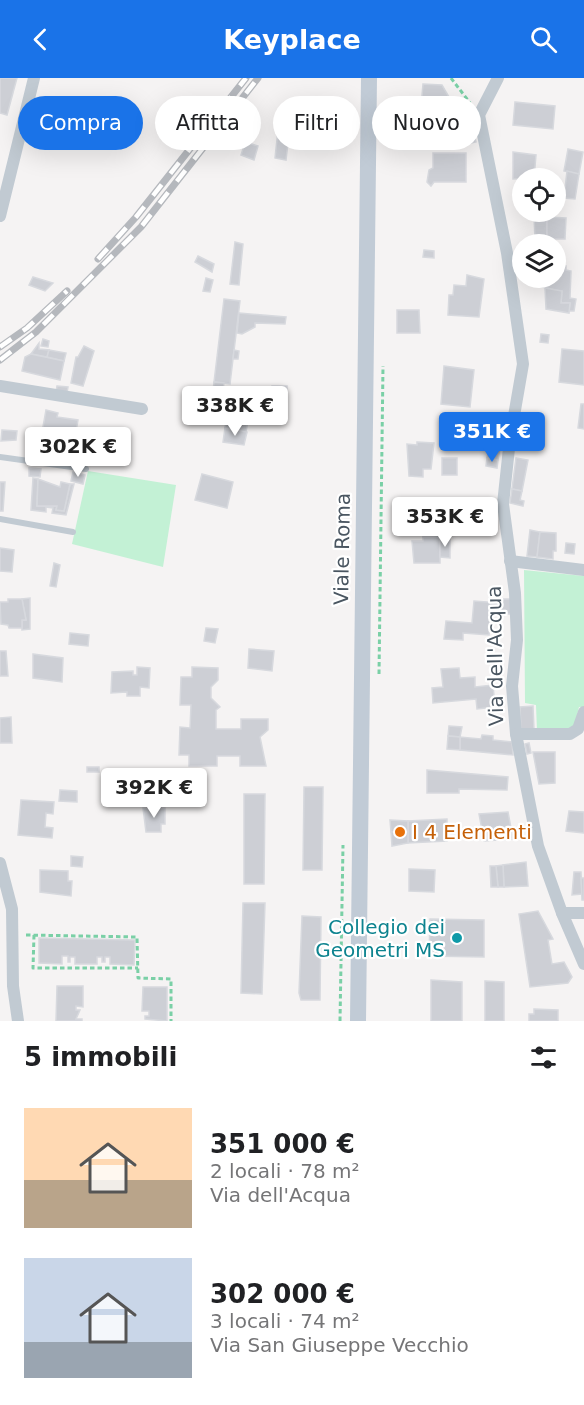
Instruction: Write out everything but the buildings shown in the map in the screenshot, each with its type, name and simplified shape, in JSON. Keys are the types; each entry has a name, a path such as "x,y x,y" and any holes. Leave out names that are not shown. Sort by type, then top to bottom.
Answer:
{"main road":[{"name":"Viale Roma","path":"358,1021 369,78"}],"street":[{"path":"0,216 34,78"},
{"path":"481,111 498,78"},
{"name":"Via dell'Acqua","path":"481,125 507,253 523,364 510,439 503,504 518,639 512,686 516,734 538,846 561,913 584,964"},
{"path":"0,386 142,409"},
{"path":"510,561 584,570"},
{"path":"516,734 570,734 578,729 584,712"},
{"path":"0,863 12,909 13,986 18,1021"},
{"path":"561,913 584,913"}],"lane":[{"path":"0,457 86,469"},
{"path":"0,519 73,532"}],"path":[{"path":"451,78 465,96"},
{"path":"12,934 137,937 138,978 171,979 171,1021"},
{"path":"34,935 33,968 138,968"}],"green space":[{"path":"88,471 176,485 163,567 72,544"},
{"path":"524,570 584,576 584,707 579,707 574,728 537,731 536,705 525,703"}],"railway":[{"path":"98,259 136,217 246,78"},
{"path":"0,360 36,332 141,227 258,78"},
{"path":"0,347 27,328 67,291"}],"place":[{"name":"I 4 Elementi","path":"400,832"},
{"name":"Collegio dei Geometri MS","path":"457,938"}]}
